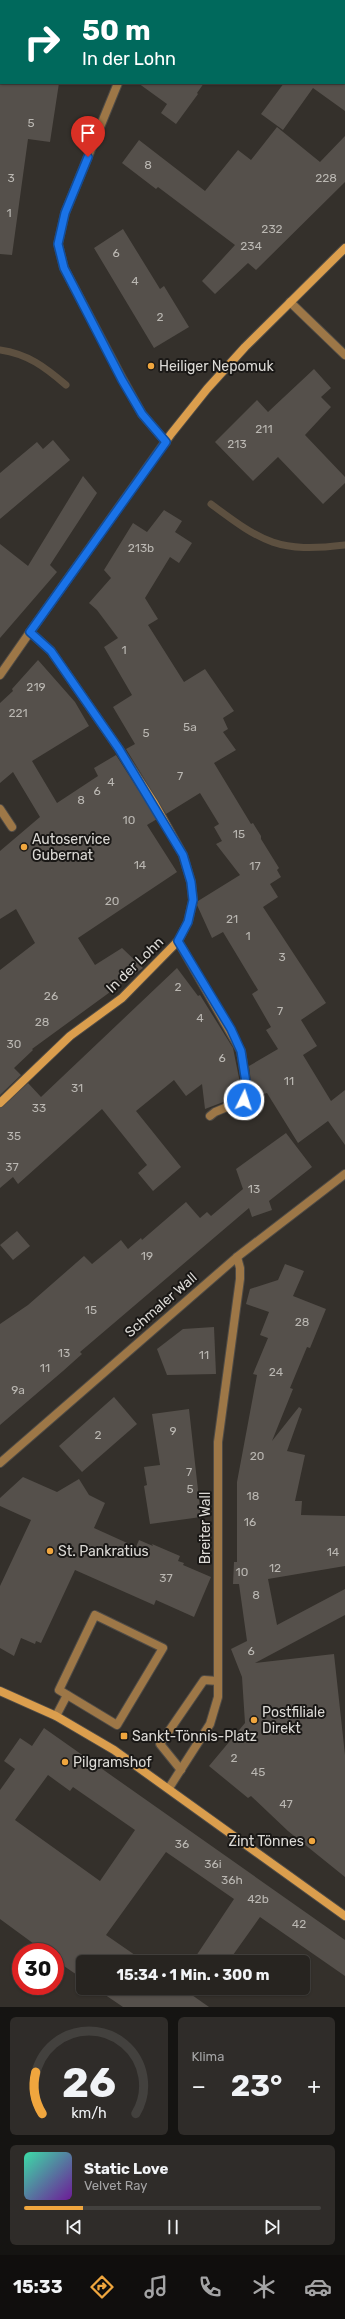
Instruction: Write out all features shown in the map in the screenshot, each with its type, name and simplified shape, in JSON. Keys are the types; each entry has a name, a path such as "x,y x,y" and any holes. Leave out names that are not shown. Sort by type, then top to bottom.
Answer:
{"main road":[{"path":"30,632 166,442 207,389 245,347 345,248"},
{"name":"In der Lohn","path":"0,1103 70,1036 122,998 178,941 188,922 193,900 191,882 183,855 119,749 51,651 30,632"},
{"path":"0,1691 56,1716 114,1750 170,1788 345,1916"}],"street":[{"path":"118,84 65,213 58,244 64,268 122,380 142,414 166,442"},
{"path":"290,302 345,355"},
{"path":"0,676 30,632"},
{"path":"0,809 12,827"},
{"path":"178,941 231,1029 241,1051 246,1083 244,1100 215,1112 210,1116"},
{"name":"Schmaler Wall","path":"0,1463 237,1257 345,1174"},
{"name":"Breiter Wall","path":"170,1788 210,1724 218,1697 218,1442 240,1280 240,1268 237,1257"},
{"path":"95,1615 163,1648 117,1725 67,1695 59,1690 95,1615"},
{"path":"181,1770 160,1744 204,1680 218,1681"},
{"path":"56,1716 67,1695"}],"building":[{"path":"0,84 59,84 50,142 28,139 12,255 0,254"},
{"path":"139,84 203,84 197,93 198,94 176,124 161,113 167,104"},
{"path":"283,84 345,84 345,111 313,88 283,130 261,114"},
{"path":"277,127 320,162 345,136 345,182 256,270 248,263 215,294 202,281 235,245 158,187 156,189 122,163 139,140 205,191 238,150 251,160"},
{"path":"123,229 160,289 164,286 189,327 154,348 94,248"},
{"path":"314,369 331,388 321,397 331,407 305,435 345,477 345,483 323,504 278,457 253,481 215,442 257,400 268,412"},
{"path":"53,440 70,460 0,519 0,473 37,442 43,449"},
{"path":"83,476 97,493 50,565 57,572 0,638 0,544 28,566"},
{"path":"164,510 182,521 175,532 192,543 179,563 170,557 145,598 158,619 148,625 184,682 205,669 234,711 223,718 228,729 223,732 236,750 214,763 251,824 253,823 279,868 277,870 281,877 270,884 278,897 263,907 326,1003 301,1020 317,1046 303,1055 331,1101 345,1090 345,1145 328,1121 298,1143 267,1093 250,1098 251,1082 249,1066 278,1049 266,1030 271,1027 252,994 258,990 223,932 212,938 197,905 198,901 240,875 216,844 222,841 214,827 219,824 200,793 166,814 126,749 135,744 113,707 132,695 104,647 118,638 97,610 89,603 111,578 104,570 133,523 147,532"},
{"path":"38,660 75,702 89,726 32,761 57,803 98,776 94,768 116,755 157,819 147,825 177,872 78,938 95,965 122,948 143,968 32,1049 33,1050 14,1068 21,1075 0,1095 0,970 35,943 16,909 0,919 0,851 40,817 13,772 0,783 0,703 13,691 12,689"},
{"path":"177,968 198,996 200,995 233,1048 240,1083 239,1096 205,1109 202,1084 186,1096 174,1080 136,1111 181,1167 153,1191 138,1173 147,1165 102,1109 18,1184 13,1177 0,1188 0,1108 28,1083 41,1097"},
{"path":"286,1133 312,1167 269,1201 272,1210 252,1217 249,1208 80,1352 82,1354 0,1425 0,1324 28,1305 84,1256 92,1264 121,1240 128,1249 141,1238 142,1240 186,1202 200,1218 207,1212 211,1216 243,1189 236,1169"},
{"path":"17,1231 30,1246 13,1260 0,1245"},
{"path":"285,1264 304,1271 293,1296 326,1309 310,1348 307,1347 290,1388 293,1389 272,1441 299,1407 302,1409 287,1451 305,1455 295,1501 302,1501 301,1515 345,1516 345,1566 268,1579 277,1625 345,1589 345,1615 255,1663 334,1654 345,1755 345,1877 288,1831 251,1796 248,1798 209,1766 245,1723 242,1677 231,1649 247,1641 239,1584 233,1584 234,1562 237,1562 237,1482 257,1375 253,1374 268,1338 260,1335 269,1312 246,1304 250,1289 278,1280"},
{"path":"214,1327 216,1374 167,1375 157,1349 183,1329"},
{"path":"114,1397 137,1424 82,1472 59,1446"},
{"path":"189,1409 201,1517 150,1524 144,1486 147,1485 144,1467 160,1465 152,1414"},
{"path":"23,1477 57,1492 79,1479 89,1495 105,1503 94,1528 136,1547 139,1540 153,1546 152,1544 180,1556 178,1561 184,1563 183,1565 211,1577 194,1617 156,1600 154,1605 75,1570 41,1643 36,1641 35,1644 21,1638 14,1656 0,1648 0,1586 31,1520 0,1506 0,1498"},
{"path":"44,1728 345,1940 345,1976 260,1917 233,1955 197,1955 234,1899 166,1852 106,1935 135,1955 76,1955 76,1974 64,1966 64,1943 33,1943 0,1919 0,1790 15,1769 4,1761 20,1738 32,1746","holes":["48,1775 70,1791 73,1787 135,1830 100,1881 15,1820"]},
{"path":"105,1995 192,1995 209,2007 123,2007"}],"waterway":[{"path":"0,350 10,352 36,362 66,385"},
{"path":"211,504 245,528 273,542 287,546 304,547 345,545"}],"place":[{"name":"Heiliger Nepomuk","path":"151,366"},
{"name":"Autoservice Gubernat","path":"24,847"},
{"name":"St. Pankratius","path":"50,1551"},
{"name":"Postfiliale Direkt","path":"254,1720"},
{"name":"Sankt-Tönnis-Platz","path":"124,1736"},
{"name":"Pilgramshof","path":"65,1762"},
{"name":"Zint Tönnes","path":"312,1841"}],"route":[{"path":"88,157 65,213 58,244 64,268 122,380 142,414 166,442 30,632 51,651 119,749 154,804 183,855 191,882 193,900 188,922 178,941 231,1029 241,1051 246,1083 244,1100"}]}
